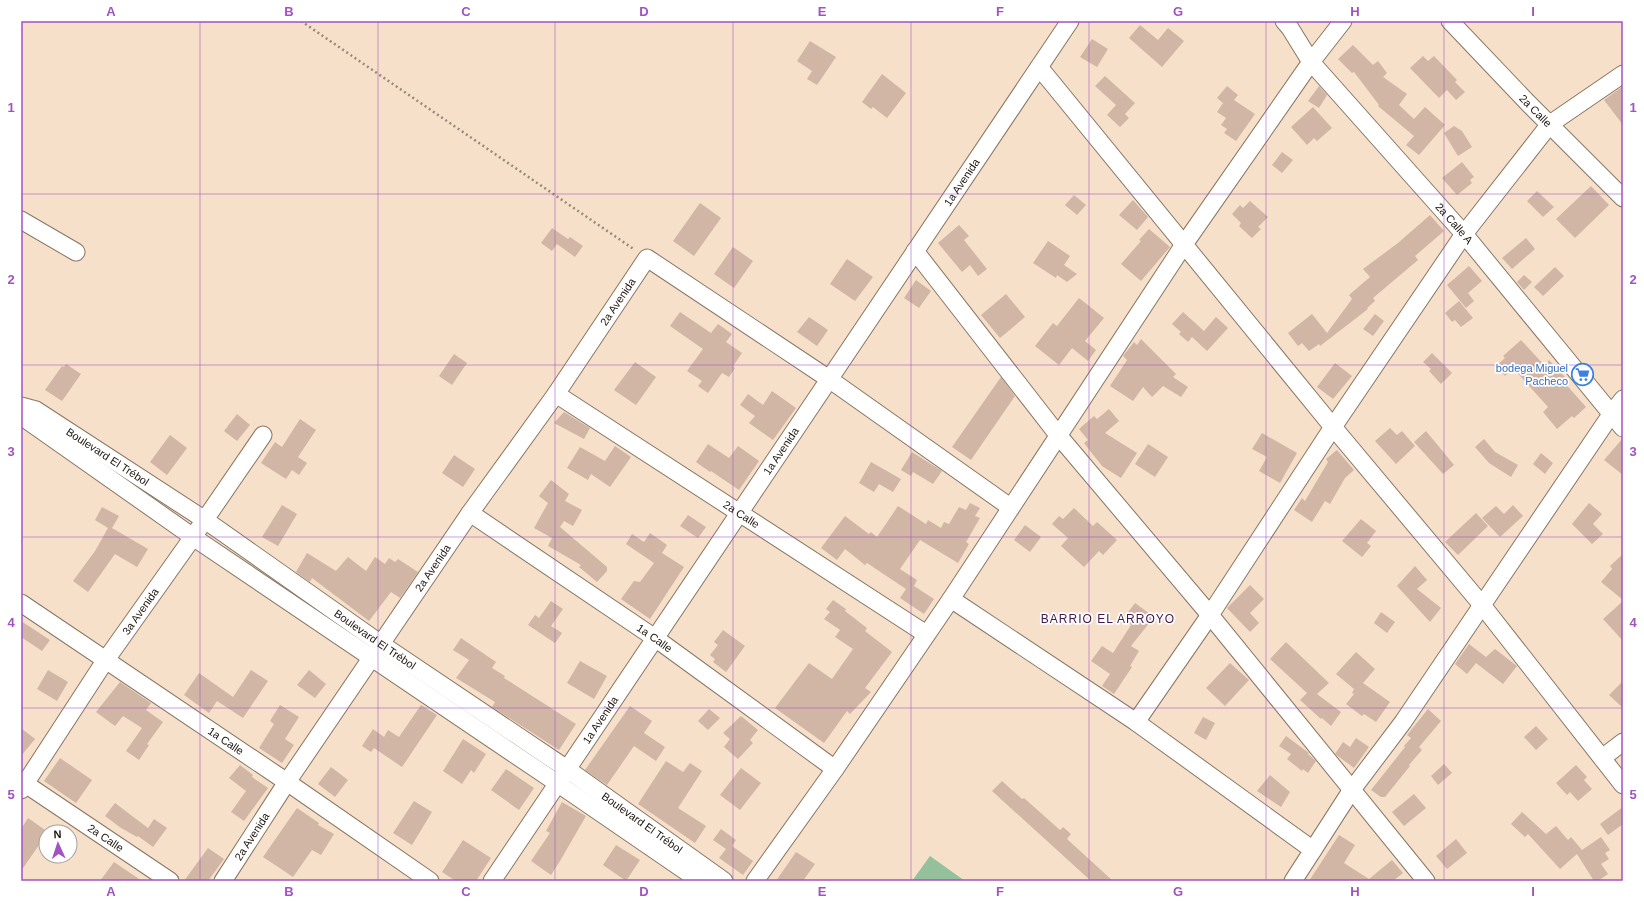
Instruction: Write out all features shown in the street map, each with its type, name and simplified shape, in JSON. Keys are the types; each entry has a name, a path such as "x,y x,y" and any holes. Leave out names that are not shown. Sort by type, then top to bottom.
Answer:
{"street":[{"name":"1a Avenida","path":"492,881 1070,21"},
{"name":"2a Calle A","path":"1284,21 1311,62 1464,234 1623,428"},
{"path":"755,881 835,769 950,599 1185,244 1311,62 1343,21"},
{"name":"2a Calle","path":"1450,21 1527,102 1623,198"},
{"path":"1039,67 1333,427 1482,605 1623,785"},
{"path":"1136,722 1210,615 1333,427 1464,234 1550,124 1623,74"},
{"path":"21,220 76,252"},
{"path":"915,251 1058,435 1210,615 1351,791 1426,881"},
{"path":"647,258 829,379 1010,507"},
{"name":"2a Avenida","path":"223,881 286,782 470,513 556,394 647,258"},
{"name":"2a Calle","path":"556,394 926,634"},
{"path":"1293,881 1351,791 1403,722 1623,399"},
{"name":"Boulevard El Trébol","path":"21,406 36,410 205,520 381,644 562,776 700,881"},
{"name":"Boulevard El Trébol","path":"21,416 193,537 372,657 562,776 724,881"},
{"name":"3a Avenida","path":"22,785 105,661 205,520 262,435"},
{"name":"1a Calle","path":"470,513 655,638 835,769"},
{"path":"950,599 1136,722 1313,850"},
{"name":"1a Calle","path":"21,603 430,881"},
{"path":"1602,758 1623,742"},
{"name":"2a Calle","path":"22,785 170,881"}],"path":[{"path":"301,21 647,258"}],"green space":[{"path":"930,856 965,881 912,881"}],"building":[{"path":"1140,25 1158,40 1168,28 1184,41 1162,67 1129,38"},
{"path":"1092,39 1108,49 1097,67 1080,57"},
{"path":"810,41 836,57 817,85 807,79 812,71 797,61"},
{"path":"1353,45 1373,65 1378,61 1387,73 1383,77 1407,94 1399,105 1414,119 1425,107 1445,125 1419,155 1406,145 1414,136 1378,106 1379,105 1354,72 1352,73 1338,59"},
{"path":"1423,56 1428,61 1434,56 1457,80 1455,82 1465,92 1456,100 1447,90 1439,98 1410,68"},
{"path":"882,74 906,93 887,118 873,107 871,109 862,102"},
{"path":"1105,76 1135,103 1125,114 1129,118 1120,127 1107,115 1116,105 1095,86"},
{"path":"1227,86 1238,95 1234,100 1255,114 1236,141 1224,133 1227,129 1221,125 1226,118 1217,112 1223,103 1217,98"},
{"path":"1319,86 1327,95 1319,108 1308,101"},
{"path":"1623,86 1623,125 1604,100"},
{"path":"1313,107 1332,128 1317,141 1314,138 1307,145 1291,127"},
{"path":"1454,126 1462,131 1472,147 1458,156 1444,133"},
{"path":"1282,152 1293,160 1282,173 1272,165"},
{"path":"1462,162 1474,177 1470,180 1472,183 1457,195 1442,178"},
{"path":"1591,186 1609,205 1575,238 1556,219"},
{"path":"1537,191 1554,207 1543,217 1527,201"},
{"path":"1074,195 1086,205 1077,215 1065,205"},
{"path":"1133,200 1148,217 1137,230 1119,215"},
{"path":"1250,201 1268,217 1258,227 1261,229 1252,238 1239,226 1241,223 1232,214 1240,205 1243,208"},
{"path":"700,203 721,218 694,256 673,241"},
{"path":"1430,215 1444,231 1415,256 1418,260 1373,298 1375,301 1367,308 1368,309 1320,346 1319,344 1309,351 1302,343 1298,346 1288,333 1312,314 1327,333 1352,299 1349,295 1370,277 1363,269 1398,243"},
{"path":"959,225 969,236 964,240 987,269 978,276 970,265 962,272 938,243"},
{"path":"552,228 568,239 570,237 583,246 575,257 557,244 552,251 541,243"},
{"path":"1149,229 1170,247 1141,281 1121,264 1141,241 1139,240"},
{"path":"1526,238 1535,249 1512,269 1502,258"},
{"path":"1048,241 1070,256 1064,265 1077,274 1067,282 1057,275 1056,278 1033,263"},
{"path":"733,247 753,261 734,288 714,274"},
{"path":"847,259 873,277 855,301 830,284"},
{"path":"1469,266 1482,281 1468,293 1474,301 1466,308 1447,285"},
{"path":"1555,267 1564,276 1543,296 1534,287"},
{"path":"1524,275 1532,282 1524,290 1517,282"},
{"path":"916,280 931,291 919,308 904,298"},
{"path":"1006,294 1025,317 1000,338 981,315"},
{"path":"1079,298 1104,318 1085,341 1096,350 1088,361 1072,348 1059,365 1035,346 1053,323 1057,326"},
{"path":"1459,301 1473,318 1461,327 1455,320 1452,322 1445,313"},
{"path":"680,312 711,333 718,324 732,334 726,342 742,353 733,366 735,368 729,377 722,373 708,393 698,386 702,381 687,371 703,349 670,326"},
{"path":"1183,312 1204,331 1216,317 1228,328 1207,351 1192,337 1188,342 1179,334 1181,332 1172,324"},
{"path":"1375,314 1384,321 1373,336 1363,329"},
{"path":"809,317 828,330 817,346 797,332"},
{"path":"1141,339 1176,374 1173,377 1188,387 1181,397 1163,386 1152,397 1143,387 1133,401 1110,386 1127,360 1123,356 1134,342 1137,345"},
{"path":"1521,340 1545,366 1549,360 1566,378 1563,381 1586,407 1574,418 1572,416 1557,429 1543,412 1548,407 1513,368 1505,376 1496,366 1505,358 1503,356"},
{"path":"1432,353 1452,373 1441,384 1429,371 1431,369 1423,362"},
{"path":"454,354 467,363 452,385 439,376"},
{"path":"635,362 656,377 636,405 614,390"},
{"path":"1335,363 1352,376 1333,399 1317,387"},
{"path":"66,364 81,374 62,401 45,390 62,366 64,367"},
{"path":"1001,377 1015,396 971,460 952,447"},
{"path":"772,391 796,408 773,440 749,423 755,416 740,405 748,394 763,405"},
{"path":"1109,409 1119,421 1105,433 1137,453 1121,478 1102,466 1084,443 1088,440 1079,429 1094,416 1097,419"},
{"path":"564,412 590,428 584,439 554,423"},
{"path":"237,414 250,425 237,441 224,431"},
{"path":"300,419 316,430 298,457 307,463 299,475 292,470 286,479 261,463 275,442 282,447"},
{"path":"1390,428 1397,435 1402,431 1415,446 1396,464 1375,441"},
{"path":"1426,431 1454,465 1443,474 1414,442"},
{"path":"1262,433 1297,453 1280,483 1259,471 1267,457 1252,449"},
{"path":"170,435 187,448 167,475 150,462"},
{"path":"1623,438 1623,475 1604,460"},
{"path":"1484,439 1495,452 1518,465 1511,477 1489,463 1475,447"},
{"path":"708,444 729,458 738,446 759,461 739,490 696,462"},
{"path":"1148,444 1168,457 1155,477 1135,464"},
{"path":"615,446 631,457 610,487 591,474 588,480 567,468 580,447 605,461"},
{"path":"1337,450 1354,470 1345,478 1330,504 1325,501 1312,522 1294,510 1302,498 1305,501 1328,462 1326,459"},
{"path":"912,452 942,471 933,484 913,472 911,476 901,470"},
{"path":"1541,453 1553,463 1545,474 1533,464"},
{"path":"454,455 475,469 463,487 442,473"},
{"path":"871,462 901,479 893,492 879,484 874,492 859,483"},
{"path":"551,480 569,494 565,501 582,510 573,526 564,521 560,527 607,567 607,571 597,582 579,567 581,565 548,546 552,538 534,528 548,503 539,496"},
{"path":"970,503 980,508 975,516 980,518 966,542 969,544 958,563 920,540 900,569 917,580 914,586 934,599 924,614 900,598 906,589 867,563 865,565 845,549 837,560 821,548 845,516 869,534 871,532 877,537 898,506 926,524 928,520 941,528 944,522 949,524 959,507 966,510"},
{"path":"1589,503 1602,514 1593,524 1603,534 1592,544 1572,524"},
{"path":"282,505 297,514 278,546 262,537"},
{"path":"1513,505 1523,516 1500,537 1482,518 1496,506 1504,514"},
{"path":"102,507 119,516 112,528 148,549 137,567 115,554 88,592 73,581 95,551 108,528 95,520"},
{"path":"1074,508 1093,526 1097,522 1117,540 1103,555 1099,551 1084,567 1061,546 1068,538 1052,524 1059,516 1063,519"},
{"path":"1476,513 1488,526 1458,555 1445,542"},
{"path":"688,515 706,527 698,538 680,526"},
{"path":"1361,519 1376,531 1367,543 1371,546 1362,557 1342,541"},
{"path":"1025,525 1041,537 1030,552 1014,540"},
{"path":"650,533 667,545 662,553 684,567 650,619 621,599 634,581 640,582 654,563 626,544 632,534 644,542"},
{"path":"307,553 336,571 348,557 366,571 375,557 385,564 389,558 395,562 398,559 418,572 400,598 391,592 369,621 312,578 310,582 296,572"},
{"path":"1623,554 1623,600 1601,582 1612,569 1610,566"},
{"path":"1415,566 1427,580 1417,589 1441,608 1430,622 1397,586"},
{"path":"1250,585 1264,599 1250,613 1259,623 1250,632 1227,608"},
{"path":"833,600 846,609 845,611 867,628 865,631 892,652 865,688 871,692 850,714 847,711 824,743 775,708 809,663 832,679 853,649 835,637 840,630 824,619 830,612 826,609"},
{"path":"551,601 563,609 551,626 562,633 555,643 528,625 535,615 539,618"},
{"path":"1623,601 1623,641 1603,619"},
{"path":"1135,603 1154,617 1131,646 1139,651 1130,666 1132,667 1114,694 1102,686 1110,674 1091,661 1102,646 1113,653 1131,625 1123,619"},
{"path":"1381,612 1395,622 1387,633 1374,623"},
{"path":"21,621 50,640 42,651 21,637"},
{"path":"723,630 745,646 726,672 713,662 715,659 710,655 718,645 714,642"},
{"path":"461,638 496,662 492,668 505,676 504,678 576,724 559,750 492,707 495,702 456,678 469,660 453,650"},
{"path":"1286,642 1329,683 1317,694 1341,712 1331,726 1300,700 1307,693 1270,659"},
{"path":"1469,644 1486,657 1495,649 1517,666 1503,684 1476,663 1467,674 1455,664"},
{"path":"1356,652 1375,669 1363,683 1390,702 1376,722 1364,714 1362,716 1346,704 1354,694 1352,693 1354,689 1336,674"},
{"path":"580,661 607,676 594,699 567,683"},
{"path":"1230,663 1249,680 1225,706 1206,688"},
{"path":"48,670 68,682 57,701 37,689"},
{"path":"251,670 268,681 243,718 217,701 209,713 184,695 199,673 233,697"},
{"path":"309,670 326,684 315,698 297,685"},
{"path":"1623,681 1623,708 1609,695"},
{"path":"120,682 151,703 146,710 163,722 147,744 149,745 139,760 126,751 142,728 123,716 115,726 96,712"},
{"path":"280,705 299,717 285,739 294,745 282,763 259,748 274,724 270,721"},
{"path":"421,705 437,715 402,767 374,748 371,752 362,746 373,729 384,737 388,730 399,737"},
{"path":"630,706 652,721 644,733 665,747 656,761 634,746 607,785 585,770"},
{"path":"709,709 720,718 708,730 698,721"},
{"path":"1428,709 1441,721 1419,747 1422,750 1409,765 1410,766 1385,797 1381,797 1371,790 1405,747 1404,746 1411,738 1407,735"},
{"path":"741,716 758,730 750,740 753,743 738,759 724,747 730,739 723,733"},
{"path":"1203,717 1215,723 1206,740 1194,733"},
{"path":"1536,726 1548,739 1536,750 1524,737"},
{"path":"21,728 35,739 21,756"},
{"path":"1286,736 1309,753 1308,754 1316,761 1308,773 1303,769 1302,771 1287,759 1291,754 1279,746"},
{"path":"1356,738 1369,747 1354,768 1335,754 1343,742 1350,747"},
{"path":"463,739 486,754 474,773 471,770 462,784 443,771"},
{"path":"60,758 92,780 76,803 44,781"},
{"path":"666,761 683,772 690,763 702,771 678,808 706,826 695,843 638,804"},
{"path":"1444,764 1452,773 1438,785 1431,776"},
{"path":"240,765 253,775 252,777 268,788 244,821 231,812 246,791 229,778"},
{"path":"1576,765 1587,777 1584,780 1592,789 1578,801 1570,792 1567,795 1556,783"},
{"path":"331,767 348,780 335,797 318,784"},
{"path":"741,768 761,783 740,810 720,795"},
{"path":"506,769 534,788 519,810 491,790"},
{"path":"1270,775 1290,792 1281,807 1257,791"},
{"path":"1002,781 1022,799 1024,798 1060,830 1063,827 1071,834 1067,839 1113,881 1091,881 992,791"},
{"path":"1414,794 1426,808 1404,826 1392,812"},
{"path":"414,801 432,812 412,845 393,833"},
{"path":"562,802 586,816 551,875 531,861 550,833 546,831"},
{"path":"115,803 148,828 154,819 167,828 153,847 138,836 137,837 121,828 105,816"},
{"path":"1623,807 1623,824 1608,835 1600,824"},
{"path":"297,808 319,823 318,825 334,834 321,855 312,850 293,877 263,857"},
{"path":"1522,812 1546,834 1556,826 1568,840 1571,837 1582,850 1601,837 1610,850 1605,853 1609,859 1601,864 1608,874 1598,881 1594,881 1577,854 1560,869 1528,834 1525,837 1511,824"},
{"path":"28,818 38,825 38,847 21,871 21,829"},
{"path":"721,829 736,840 732,846 753,861 743,875 719,858 726,849 713,840"},
{"path":"1339,835 1355,845 1344,863 1369,879 1392,860 1403,873 1393,881 1309,881"},
{"path":"1456,839 1467,853 1447,869 1436,856"},
{"path":"463,840 491,858 476,881 456,881 442,872"},
{"path":"616,845 640,860 626,881 603,865"},
{"path":"208,848 224,859 208,881 184,881"},
{"path":"796,852 815,864 803,881 776,881"},
{"path":"114,862 142,881 100,881"}],"place":[{"name":"bodega Miguel Pacheco","path":"1583,374"}],"district":[{"name":"BARRIO EL ARROYO","path":"1108,619"}]}
